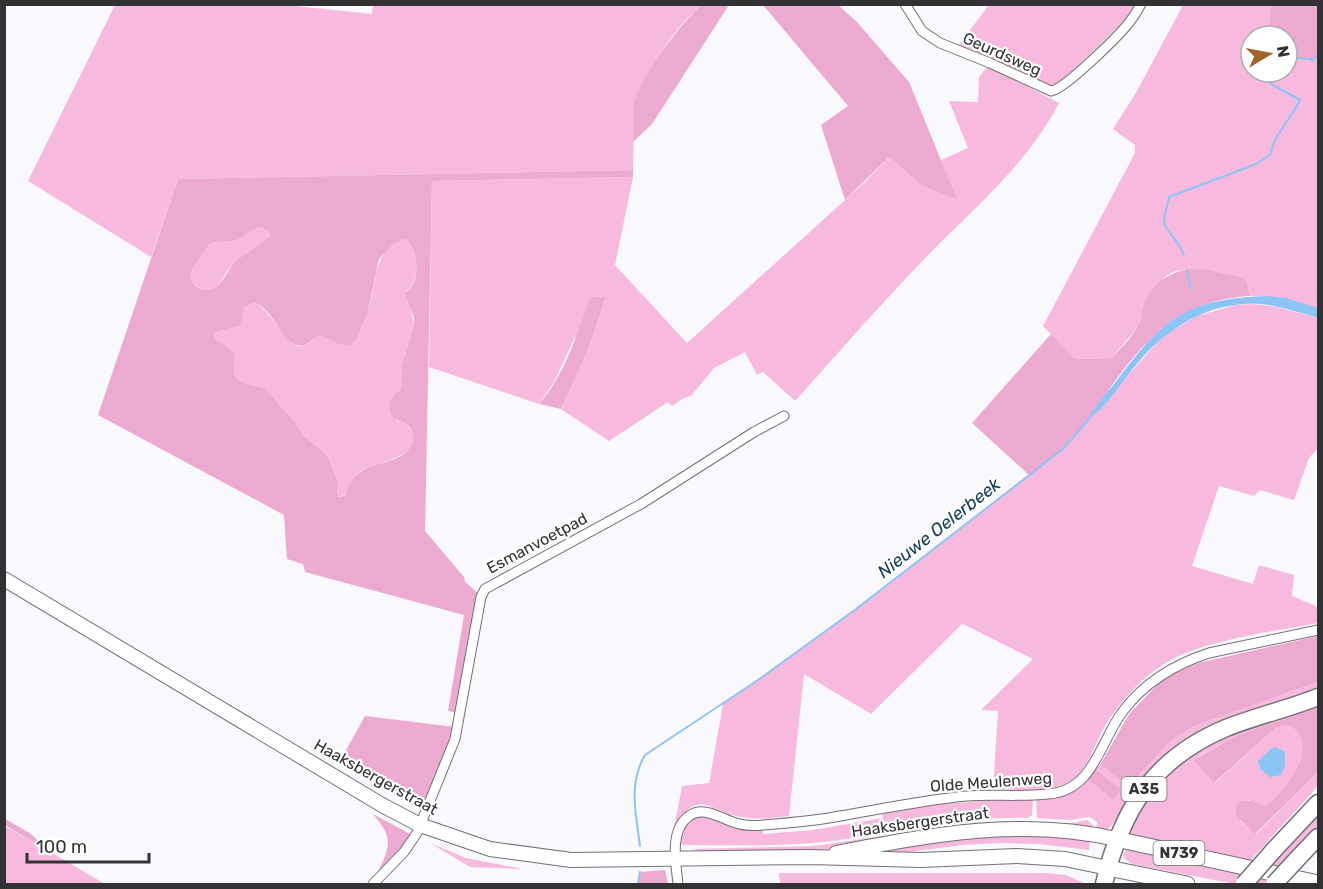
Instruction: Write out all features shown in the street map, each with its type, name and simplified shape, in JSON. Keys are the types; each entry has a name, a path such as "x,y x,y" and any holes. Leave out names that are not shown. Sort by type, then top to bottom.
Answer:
{"highway":[{"name":"A35","path":"1104,885 1116,839 1124,821 1143,791 1164,768 1186,750 1227,728 1318,697"},
{"path":"1244,885 1318,803"},
{"path":"1274,885 1318,837"}],"main road":[{"name":"Haaksbergerstraat","path":"4,579 382,805 420,825 490,849 571,860 810,857 921,860 1017,856 1065,859 1187,885"},
{"name":"Haaksbergerstraat","path":"810,857 938,835 993,829 1042,829 1094,834 1318,883"}],"street":[{"name":"Geurdsweg","path":"905,4 922,31 940,43 1051,91 1069,80 1122,30 1141,4"},
{"name":"Esmanvoetpad","path":"420,825 458,732 481,597 485,589 641,504 753,432 784,416"},
{"name":"Olde Meulenweg","path":"676,859 677,832 686,818 694,813 712,813 736,823 758,826 810,821 966,796 1056,793 1077,784 1086,776 1124,709 1164,672 1192,658 1209,653 1318,630"},
{"path":"373,885 404,852 420,825"},
{"path":"676,859 678,885"}],"shaded area":[{"path":"276,4 372,14 373,4 702,5 673,36 636,98 633,170 178,179 151,257 28,181 115,5"},
{"path":"702,5 729,5 652,124 633,142 634,104 644,80 673,37"},
{"path":"763,5 838,5 856,21 909,82 957,199 923,186 889,157 845,200 821,125 848,106"},
{"path":"989,5 1138,5 1057,87 1047,88 957,47"},
{"path":"1183,5 1271,5 1269,24 1239,24 1239,84 1299,84 1299,59 1309,61 1318,54 1318,308 1279,297 1250,296 1247,282 1190,269 1175,271 1166,276 1149,294 1138,325 1111,358 1075,359 1043,326 1135,153 1135,145 1113,129 1137,91"},
{"path":"1271,5 1318,5 1318,54 1314,60 1299,58 1299,24 1269,24"},
{"path":"988,66 1059,103 1047,124 1018,163 916,268 795,401 763,372 757,375 745,352 714,368 692,395 672,406 668,402 609,441 561,409 588,350 606,297 574,339 554,382 539,404 429,367 432,181 633,177 615,265 687,343 865,182 889,157 910,175 956,198 941,160 968,148 949,101 978,102 979,77"},
{"path":"633,170 633,177 432,181 425,531 464,577 465,582 478,593 458,713 448,711 464,615 305,572 303,564 287,559 284,515 98,415 178,179","holes":["261,227 269,232 270,236 236,261 216,287 207,290 194,285 190,277 191,272 209,245 215,242 237,240","406,239 412,248 416,265 416,277 405,294 414,318 414,325 402,365 401,389 392,398 390,405 393,418 409,426 413,439 411,447 399,457 360,472 351,482 345,495 337,496 338,483 328,456 304,436 295,422 265,388 244,383 236,377 235,355 228,347 215,339 214,333 239,326 244,306 254,303 268,312 288,340 295,344 304,346 320,335 339,344 349,345 356,340 367,315 379,259 391,246"]},
{"path":"261,227 269,232 270,236 234,264 218,285 208,290 199,288 193,283 190,276 192,270 209,245 216,242 234,241"},
{"path":"406,239 413,251 416,265 414,279 407,291 414,325 402,365 396,421 408,426 414,436 413,444 399,456 360,471 344,494 341,497 337,496 338,483 328,456 304,436 295,422 265,388 246,385 238,379 228,347 215,339 214,333 239,326 244,305 254,303 261,306 285,336 297,346 304,346 320,335 356,340 367,314 382,258 395,242"},
{"path":"1190,269 1208,270 1244,278 1250,296 1221,300 1195,309 1173,321 1153,337 1118,377 1075,437 1030,476 972,423 1051,334 1075,359 1111,358 1136,330 1145,302 1153,289 1169,275"},
{"path":"591,297 606,297 588,350 561,409 539,404 563,367"},
{"path":"1235,305 1273,306 1318,318 1318,448 1309,458 1294,500 1260,490 1254,496 1219,486 1192,566 1253,584 1259,565 1294,575 1292,596 1318,607 1318,623 1216,643 1177,657 1161,666 1139,684 1119,706 1108,721 1083,769 1076,777 1056,787 1042,789 993,789 998,711 981,710 1033,659 967,626 962,624 871,714 804,674 789,816 748,818 704,804 697,804 683,815 674,828 682,786 709,783 723,704 856,609 1063,449 1163,336 1197,316"},
{"path":"1318,636 1318,682 1194,726 1170,742 1128,785 1100,765 1129,714 1165,677 1198,663"},
{"path":"1318,682 1318,689 1237,714 1198,731 1181,742 1148,771 1114,822 1101,832 1096,832 1097,822 1090,817 1070,820 1037,818 1036,799 1088,779 1121,789 1095,769 1100,765 1128,784 1170,742 1194,726"},
{"path":"1318,701 1318,707 1235,736 1198,757 1215,783 1277,727 1288,725 1298,733 1302,743 1302,755 1291,779 1265,806 1248,800 1240,821 1256,834 1318,772 1318,786 1249,862 1127,837 1126,827 1161,779 1190,753 1244,727"},
{"path":"1318,707 1318,772 1255,834 1236,816 1236,806 1240,801 1253,801 1265,806 1282,790 1298,767 1302,755 1302,743 1298,733 1288,725 1277,727 1214,783 1194,760 1235,736"},
{"path":"365,716 455,727 422,811 339,763"},
{"path":"1095,769 1121,789 1114,800 1088,779"},
{"path":"1031,797 1033,800 1032,815 1028,818 979,819 833,841 777,845 682,845 680,837 682,824 699,814 763,829 763,834 813,830 883,818 882,812 942,804"},
{"path":"1318,812 1318,828 1281,869 1269,867"},
{"path":"373,814 412,835 377,876 388,842 383,827"},
{"path":"4,818 31,834 50,852 5,825"},
{"path":"1087,820 1093,825 1092,832 1062,828 817,850 710,853 692,849 814,846 971,823 1012,821 1068,824"},
{"path":"4,825 105,884 5,884"},
{"path":"989,831 1090,837 1089,850 1039,844 1001,843 962,845 885,855 852,854"},
{"path":"430,843 466,858 523,869 470,867"},
{"path":"1126,850 1302,884 1235,884 1132,864 1124,858 1123,854"},
{"path":"665,870 668,884 638,884 640,872"},
{"path":"779,873 1045,873 1066,875 1086,884 780,884"}],"water":[{"path":"1267,296 1286,298 1318,308 1318,318 1280,307 1254,304 1216,309 1198,316 1180,325 1150,350 1095,415 1088,420 1150,340 1180,315 1197,307 1217,302"},
{"path":"1276,747 1285,752 1285,765 1281,775 1270,777 1260,769 1258,761"}],"waterway":[{"path":"1299,58 1314,60 1318,54"},
{"path":"1184,256 1164,222 1169,197 1256,164 1271,154 1275,140 1300,100 1271,84"},
{"path":"1187,270 1191,289"},
{"name":"Nieuwe Oelerbeek","path":"640,846 635,811 635,788 636,777 645,755 761,678 856,609 1063,449 1090,418"},
{"name":"Nieuwe Oelerbeek","path":"638,884 640,872"}]}
